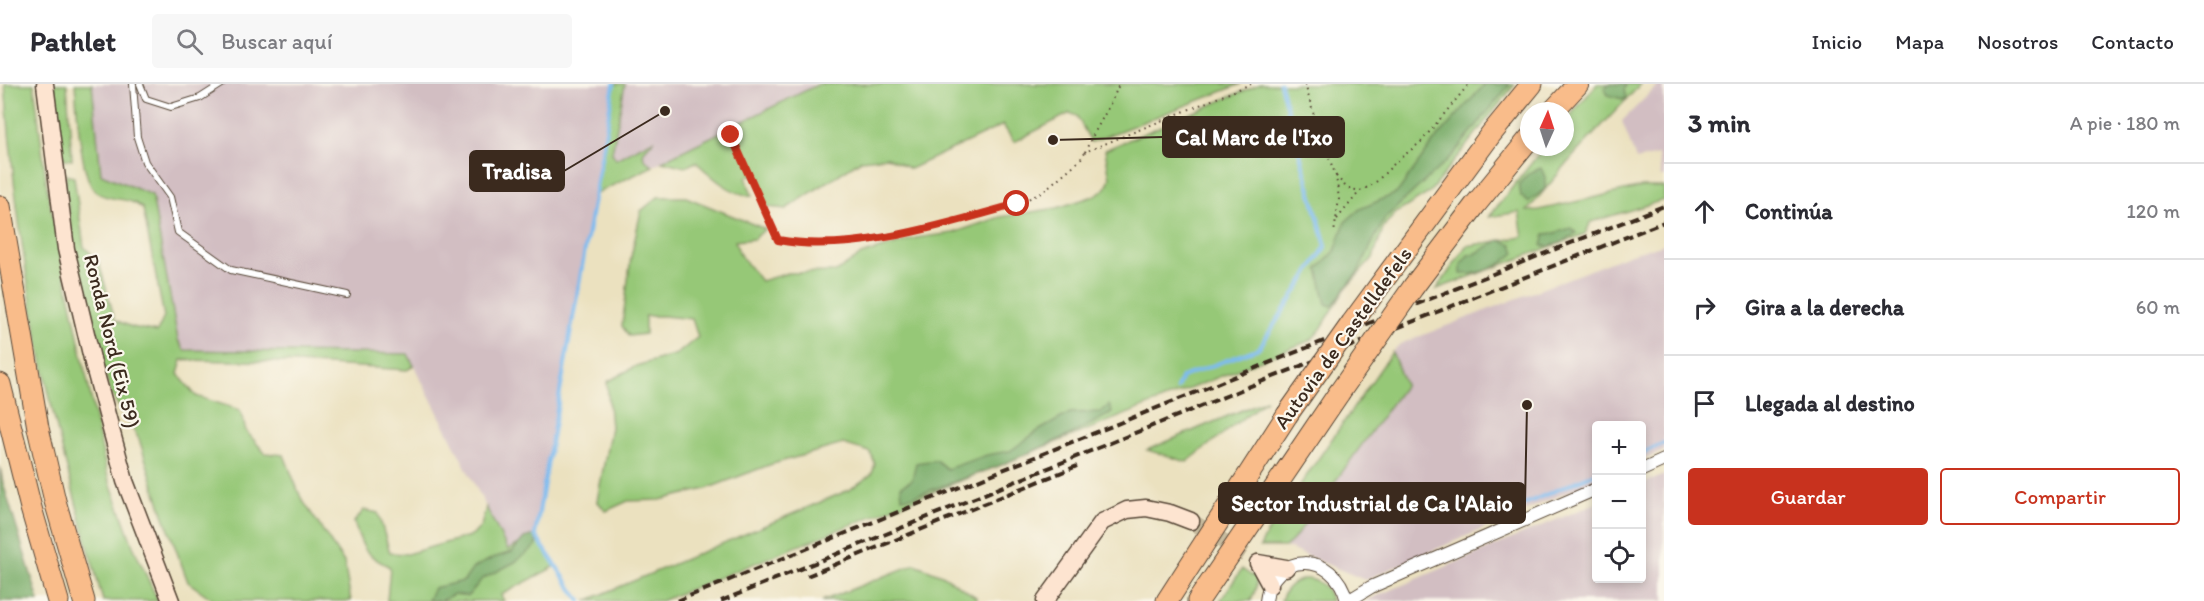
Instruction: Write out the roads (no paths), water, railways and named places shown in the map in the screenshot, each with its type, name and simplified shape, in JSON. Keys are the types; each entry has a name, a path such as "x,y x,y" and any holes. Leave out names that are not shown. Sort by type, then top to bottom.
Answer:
{"highway":[{"name":"Autovia de Castelldefels","path":"1167,601 1287,416 1352,323 1491,134 1532,84"},
{"path":"1561,102 1578,84"},
{"name":"Autovia de Castelldefels","path":"1198,601 1414,286 1520,150"},
{"path":"0,206 38,428 55,501 84,601"},
{"path":"0,384 30,508 58,601"}],"main road":[{"name":"Ronda Nord (Eix 59)","path":"45,84 66,249 93,363 125,481 171,601"},
{"path":"1045,601 1101,522 1127,510 1146,508 1170,513 1191,521"},
{"path":"1268,593 1258,563 1286,568"}],"street":[{"path":"1646,468 1664,460"},
{"path":"1268,593 1277,575 1286,568 1299,563 1313,563 1337,576 1348,601 1371,587 1592,491"},
{"path":"1342,585 1371,587"}],"lane":[{"path":"133,84 137,137 145,162 170,197 178,232 231,270 347,295"},
{"path":"140,84 146,99 171,107 200,98 222,84"}],"waterway":[{"path":"580,601 535,535 614,84"},
{"path":"1177,388 1182,377 1259,348 1326,246 1280,84"},
{"path":"1646,451 1664,443"},
{"path":"1513,509 1592,475"}],"tunnel":[{"path":"1191,521 1258,563"}],"railway":[{"path":"677,601 1664,206"},
{"path":"721,601 1258,383 1664,222"},
{"path":"807,576 1077,466"}],"place":[{"name":"Tradisa","path":"665,111"},
{"name":"Cal Marc de l'Ixo","path":"1053,140"},
{"name":"Sector Industrial de Ca l'Alaio","path":"1527,405"}]}
